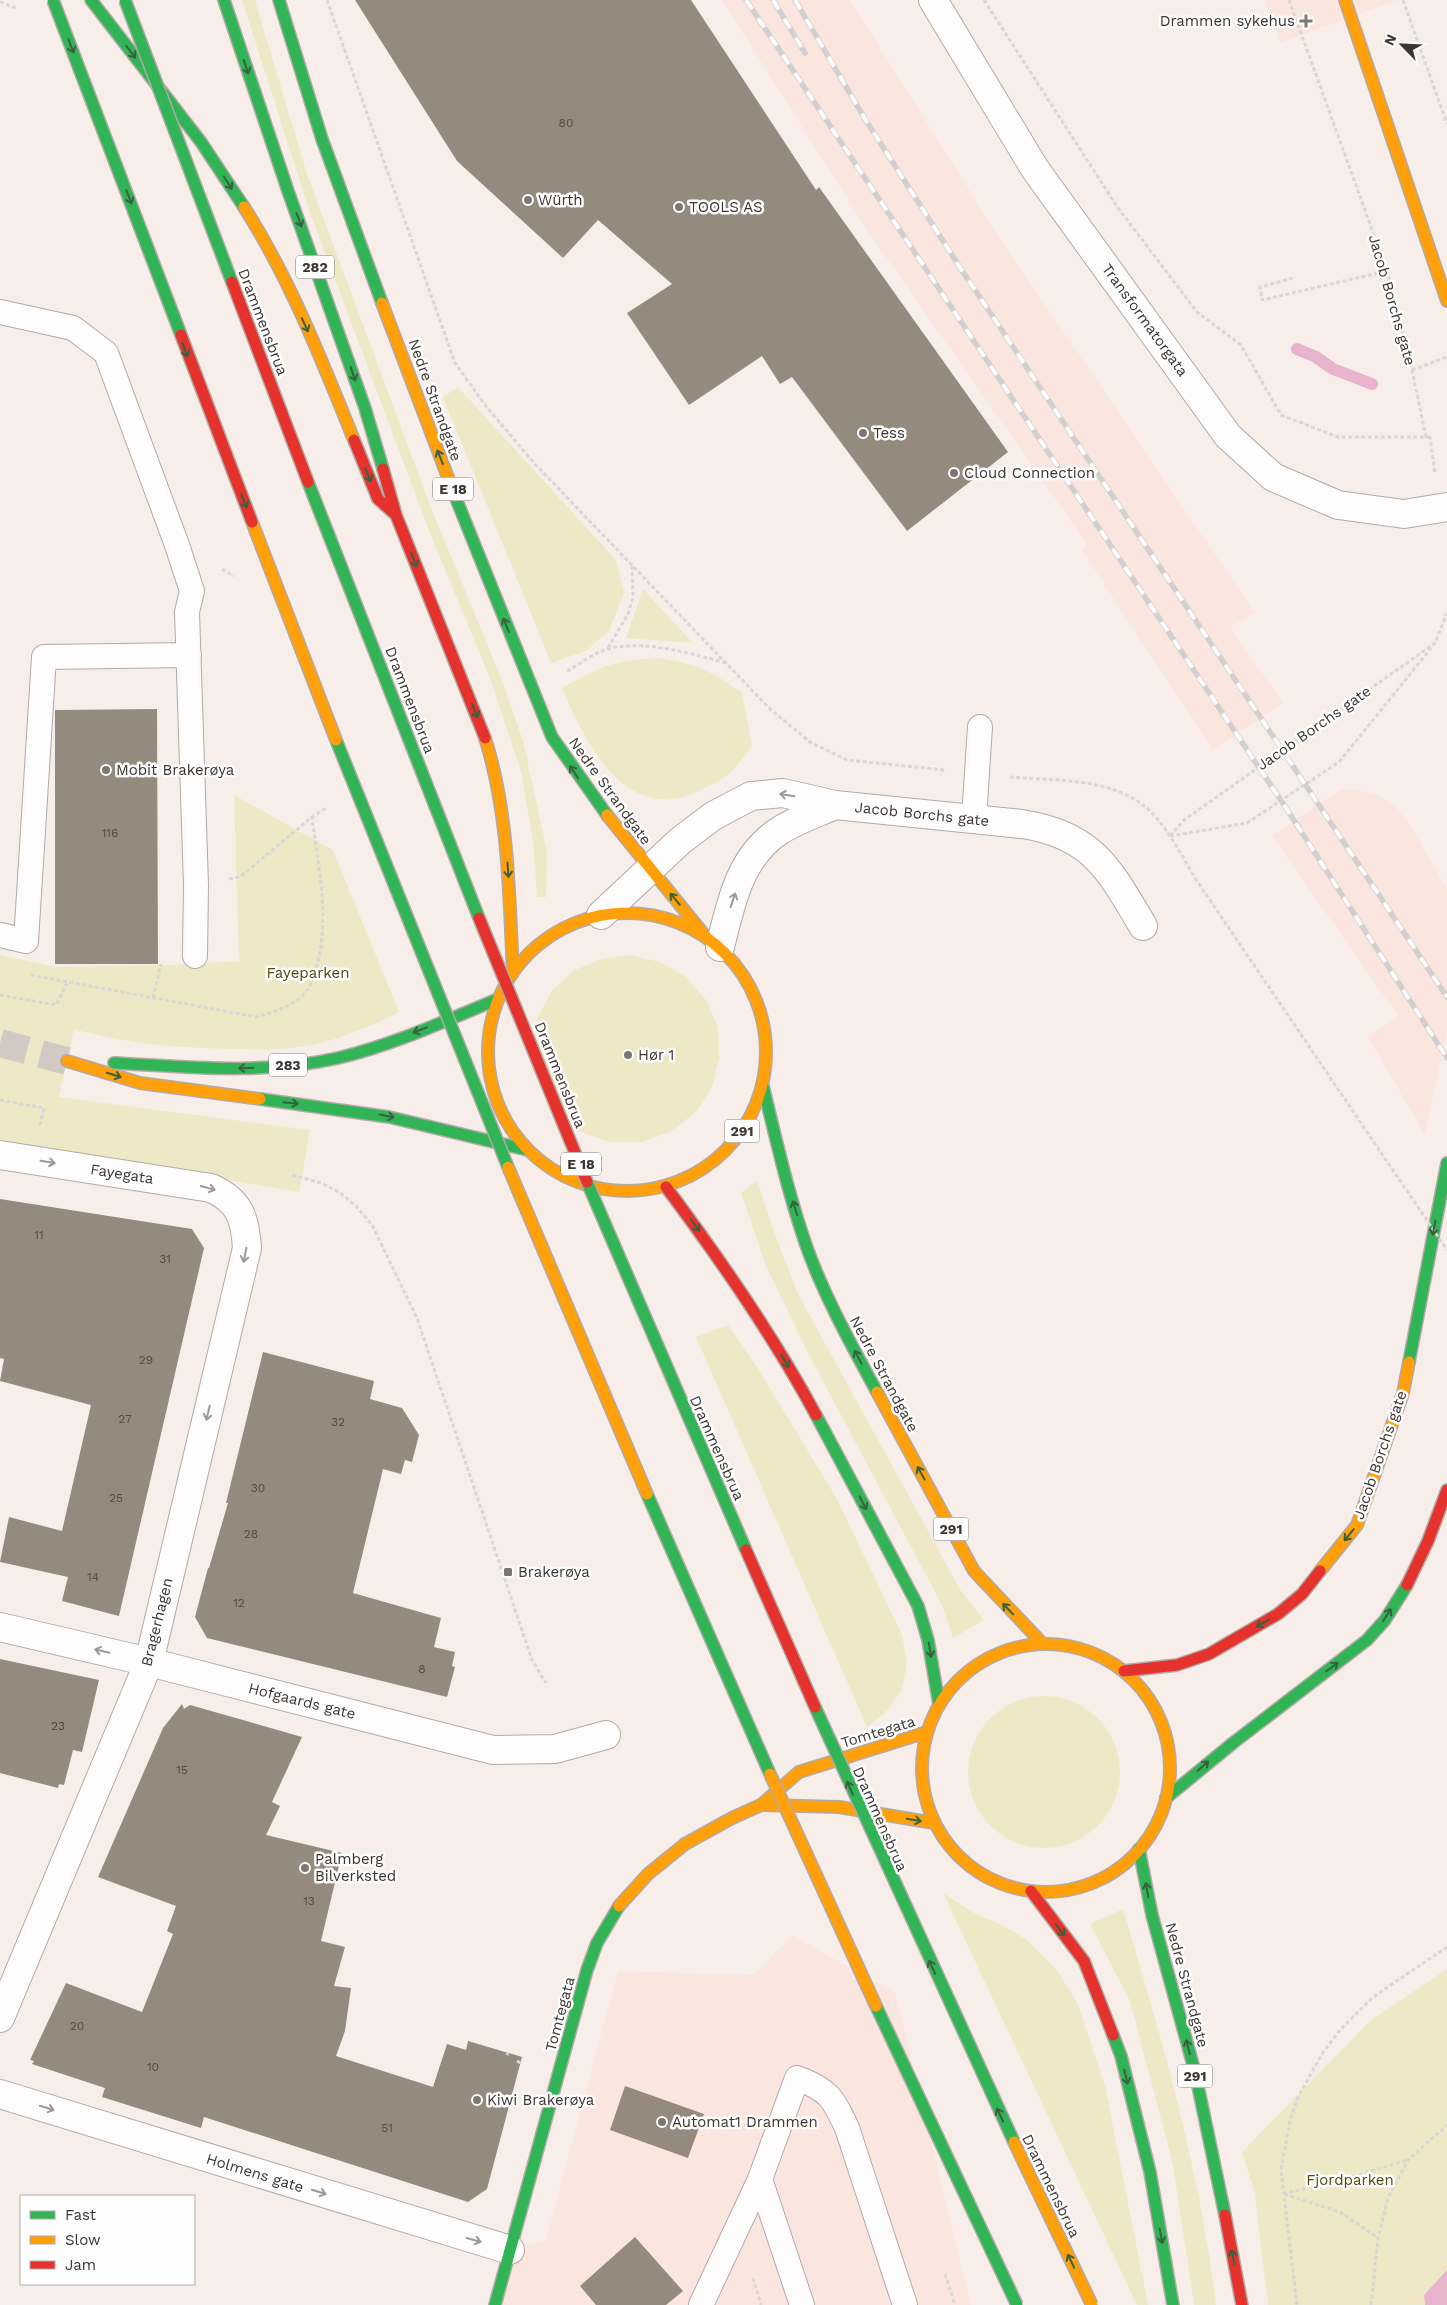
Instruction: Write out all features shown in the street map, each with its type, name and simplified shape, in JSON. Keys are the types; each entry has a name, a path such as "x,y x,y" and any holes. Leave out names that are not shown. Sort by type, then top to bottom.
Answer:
{"main road":[{"path":"53,0 194,374 422,955 609,1408 724,1672 873,2002 1016,2305"},
{"path":"91,0 201,142 268,245 330,378 378,498 396,515 479,721 494,768 502,812 508,866 513,973"},
{"name":"Drammensbrua","path":"125,0 262,363 480,920 670,1377 860,1812 1010,2136 1092,2305"},
{"name":"282","path":"224,0 288,191 365,408 396,515"},
{"name":"Nedre Strandgate","path":"279,0 322,139 418,399 552,737 574,773 649,869 713,942"},
{"path":"1345,0 1447,301"},
{"name":"291","path":"629,912 656,915 682,924 713,942 741,970 758,1004 765,1026 767,1056 763,1086 753,1114 737,1138 717,1159 693,1176 666,1186 620,1192 596,1188 563,1176 548,1167 528,1150 510,1128 498,1105 490,1079 490,1025 498,999 513,973 530,952 551,935 576,922 601,915 629,912"},
{"name":"283","path":"498,999 367,1050 336,1058 278,1067 187,1068 67,1061 140,1083 389,1116 528,1150"},
{"name":"Nedre Strandgate","path":"763,1086 789,1190 806,1245 834,1312 974,1570 995,1595 1042,1643"},
{"name":"Jacob Borchs gate","path":"1124,1671 1177,1665 1209,1654 1278,1614 1302,1594 1357,1525 1403,1393 1447,1164"},
{"path":"666,1186 709,1244 801,1387 918,1606 928,1640 939,1704"},
{"path":"1166,1798 1219,1752 1354,1651 1384,1621 1414,1570 1436,1521 1447,1490"},
{"path":"1042,1643 1073,1646 1100,1656 1124,1671 1143,1691 1162,1723 1172,1763 1166,1798 1156,1824 1140,1849 1117,1869 1090,1884 1061,1891 1031,1892 1001,1884 975,1870 952,1849 934,1823 924,1794 920,1772 927,1732 939,1704 958,1679 983,1660 1011,1648 1042,1643"},
{"name":"Tomtegata","path":"495,2305 587,1970 601,1936 618,1907 648,1874 685,1844 761,1804 799,1772 927,1732"},
{"name":"Tomtegata","path":"761,1804 839,1807 934,1823"},
{"name":"Nedre Strandgate","path":"1140,1849 1152,1915 1195,2072 1242,2305"},
{"path":"1031,1892 1084,1961 1121,2056 1150,2172 1173,2305"}],"street":[{"name":"Transformatorgata","path":"933,0 1034,169 1228,436 1273,477 1338,506 1404,514 1444,508"},
{"name":"Jacob Borchs gate","path":"601,915 649,869 713,816 751,796 783,793 835,805 974,818 1045,828 1064,835 1080,844 1114,876 1143,926"},
{"name":"Jacob Borchs gate","path":"713,942 743,873 756,851 780,831 835,805"},
{"name":"Fayegata","path":"0,1155 211,1188 225,1194 237,1208"},
{"name":"Bragerhagen","path":"0,2018 149,1662 247,1248 246,1224 237,1208"},
{"name":"Hofgaards gate","path":"0,1627 149,1662 493,1750 555,1749 606,1735"},
{"name":"Holmens gate","path":"0,2094 510,2250"}],"lane":[{"path":"0,312 73,328 106,353 192,591 187,612 196,885 195,956"},
{"path":"0,935 26,941 44,656 188,655"},
{"path":"974,818 980,727"},
{"path":"701,2305 760,2179 797,2078 819,2086 834,2100 847,2128 905,2305"},
{"path":"760,2179 802,2305"}],"path":[{"path":"327,0 455,363 485,405 534,463 770,708 810,742 847,760 1108,786 1144,806 1170,836 1195,878 1447,1250"},
{"path":"984,0 1118,208 1197,312 1241,345 1281,415 1338,437 1430,437"},
{"name":"Jacob Borchs gate","path":"1289,0 1387,271 1412,370 1426,437 1430,437 1444,508"},
{"path":"1403,0 1447,124"},
{"path":"0,2 21,10"},
{"path":"1293,278 1260,287 1262,300 1387,271"},
{"path":"1412,370 1447,357"},
{"path":"608,649 628,614 633,597 632,565"},
{"path":"1170,836 1247,823 1339,762 1435,643 1447,614"},
{"name":"Jacob Borchs gate","path":"1170,836 1184,820 1435,643"},
{"path":"567,671 608,649 638,646 680,651 728,664"},
{"path":"196,885 240,877 312,817"},
{"path":"0,995 56,1005 67,984"},
{"path":"0,1100 44,1108 38,1134"},
{"path":"292,1175 320,1183 338,1192 356,1206 372,1225 417,1318 532,1660 546,1683"},
{"path":"1297,2305 1281,2170 1290,2121 1298,2097 1322,2054 1340,2030 1373,1997 1447,1947"},
{"path":"1371,2305 1378,2238 1388,2198 1408,2160 1447,2125"},
{"path":"1283,2194 1408,2160"},
{"path":"1283,2194 1340,2212 1378,2238"},
{"path":"945,2274 955,2305"}],"shaded area":[{"path":"722,0 850,0 995,231 1255,613 1230,627 1283,703 1213,750 1081,549 1087,544 869,233"},
{"name":"Drammen sykehus","path":"1265,0 1398,0 1280,43"},
{"path":"1341,789 1356,789 1380,796 1398,809 1412,828 1447,889 1447,1031 1425,1135 1368,1037 1398,1016 1272,836"},
{"path":"792,1935 895,1993 971,2305 495,2305 510,2250 546,2240 618,1971 754,1975"},
{"path":"1447,2270 1447,2305 1425,2305 1424,2295"}],"green space":[{"path":"242,0 255,0 307,174 430,505 502,680 523,741 547,851 546,897 537,897 533,840 521,772 491,681 428,528 309,210"},
{"path":"458,387 616,560 624,592 609,631 586,651 551,663 443,397"},
{"path":"643,589 693,643 626,638"},
{"path":"659,658 703,669 742,693 752,747 737,766 724,778 703,789 676,798 653,798 632,790 613,775 597,756 562,688 598,669 630,660"},
{"name":"Fayeparken","path":"234,795 333,850 399,1012 360,1030 331,1040 299,1047 277,1049 172,1046 133,1042 74,1029 59,1097 310,1130 299,1192 0,1142 0,955 55,967 172,965 239,961"},
{"path":"630,955 660,962 686,977 706,1000 718,1027 719,1057 712,1087 696,1112 670,1132 641,1142 609,1142 579,1131 532,1052 536,1021 551,992 573,971 601,959"},
{"path":"757,1180 774,1232 798,1294 961,1591 984,1620 953,1638 942,1605 809,1355 766,1266 741,1193"},
{"path":"728,1325 759,1370 837,1499 902,1635 907,1663 902,1689 889,1709 867,1727 696,1337"},
{"path":"1044,1696 1073,1702 1098,1718 1114,1743 1120,1772 1114,1801 1098,1826 1073,1842 1044,1848 1015,1842 990,1826 974,1801 968,1772 974,1743 990,1718 1015,1702"},
{"path":"943,1893 974,1913 1004,1926 1028,1941 1056,1969 1078,2004 1105,2086 1148,2305 1137,2305"},
{"path":"1123,1909 1152,2007 1190,2155 1209,2255 1216,2305 1194,2305 1173,2165 1130,2001 1090,1924"},
{"name":"Fjordparken","path":"1447,1969 1447,2270 1424,2295 1425,2305 1268,2305 1254,2190 1242,2152 1371,2020"}],"building":[{"path":"355,0 691,0 816,190 819,187 1008,452 907,531 792,377 780,384 762,356 689,405 627,313 672,284 598,220 563,258 457,161"},
{"path":"157,709 158,964 55,964 55,710"},
{"path":"0,1199 192,1229 204,1248 119,1616 62,1601 68,1577 0,1562 9,1517 62,1531 91,1405 0,1381 4,1359 0,1358"},
{"path":"263,1352 374,1381 370,1399 402,1408 419,1435 412,1462 405,1460 401,1474 383,1469 353,1593 441,1618 434,1647 455,1652 452,1666 455,1667 447,1697 207,1638 195,1617 228,1503 226,1503"},
{"path":"0,1659 99,1680 82,1752 73,1750 64,1785 59,1784 58,1788 0,1773"},
{"path":"182,1704 184,1709 190,1705 302,1737 272,1802 280,1806 266,1835 342,1853 321,1941 345,1947 334,1986 351,1988 345,2031 336,2056 433,2087 447,2044 466,2050 468,2041 522,2057 487,2189 468,2202 204,2117 201,2128 102,2097 105,2088 32,2064 34,2061 30,2060 66,1983 142,2012 173,1934 167,1931 176,1906 98,1877 163,1728"},
{"path":"625,2086 704,2114 688,2158 610,2130"},
{"path":"635,2237 683,2291 666,2305 596,2305 580,2286"}],"waterway":[{"path":"1297,349 1316,357 1333,369 1372,384"}],"tunnel":[{"path":"0,1043 67,1061"}],"railway":[{"path":"746,0 1286,808 1447,1058"},
{"path":"773,0 805,53"},
{"path":"795,0 865,119 959,266 1447,997"}],"traffic: fast":[{"path":"53,0 181,335"},
{"path":"91,0 201,142 244,207"},
{"path":"125,0 232,282"},
{"path":"224,0 288,191 365,408 383,469"},
{"path":"279,0 322,139 382,303"},
{"path":"308,482 479,918"},
{"path":"455,496 552,737 607,815"},
{"path":"336,740 508,1167"},
{"path":"114,1063 198,1068 282,1067 310,1063 338,1058 379,1046 419,1032 498,999"},
{"path":"763,1086 788,1186 813,1264 848,1338 877,1392"},
{"path":"260,1099 389,1117 528,1150"},
{"path":"1409,1362 1447,1163"},
{"path":"587,1182 746,1550"},
{"path":"816,1415 918,1606 928,1640 939,1704"},
{"path":"647,1494 770,1774"},
{"path":"1166,1798 1233,1743 1367,1640 1385,1620 1407,1585"},
{"path":"815,1707 1014,2142"},
{"path":"1139,1849 1152,1915 1195,2072 1225,2215"},
{"path":"495,2305 587,1970 597,1943 619,1906"},
{"path":"876,2006 1017,2305"},
{"path":"1113,2035 1121,2056 1150,2172 1173,2305"}],"traffic: slow":[{"path":"1345,0 1447,301"},
{"path":"244,207 261,234 291,292 354,440"},
{"path":"382,303 455,496"},
{"path":"252,522 336,740"},
{"path":"485,738 493,767 503,825 509,884 513,973"},
{"path":"607,815 706,937"},
{"path":"641,913 680,923 693,929 715,944 735,964 750,986 756,999 764,1025 766,1052 764,1079 750,1118 735,1140 715,1160 693,1175 654,1189 613,1191 574,1181 561,1175 539,1160 519,1140 504,1118 490,1079 488,1038 498,999 504,986 519,964 539,944 561,929 600,915 641,913"},
{"path":"67,1061 140,1083 260,1099"},
{"path":"508,1167 647,1494"},
{"path":"1320,1571 1357,1525 1403,1393 1409,1362"},
{"path":"877,1392 974,1571 1042,1643"},
{"path":"1046,1644 1070,1647 1093,1654 1115,1665 1134,1680 1149,1699 1160,1721 1167,1744 1170,1768 1167,1792 1160,1815 1149,1837 1134,1856 1115,1871 1093,1882 1070,1889 1046,1892 1022,1889 999,1882 977,1871 958,1856 943,1837 932,1815 925,1792 922,1768 925,1744 932,1721 943,1699 958,1680 977,1665 999,1654 1022,1647 1046,1644"},
{"path":"619,1906 648,1874 685,1844 732,1818 761,1805 799,1772 927,1732"},
{"path":"770,1774 876,2006"},
{"path":"763,1805 839,1807 934,1823"},
{"path":"1014,2142 1092,2305"}],"traffic: jam":[{"path":"232,282 308,482"},
{"path":"181,335 252,522"},
{"path":"354,440 378,499 396,515"},
{"path":"383,469 396,515 485,738"},
{"path":"479,918 587,1182"},
{"path":"666,1187 745,1298 782,1356 816,1415"},
{"path":"1407,1585 1428,1541 1447,1490"},
{"path":"746,1550 815,1707"},
{"path":"1124,1671 1177,1665 1209,1654 1278,1614 1302,1594 1320,1571"},
{"path":"1031,1891 1084,1961 1113,2035"},
{"path":"1225,2215 1242,2305"}],"place":[{"name":"Drammen sykehus","path":"1306,21"},
{"name":"Würth","path":"528,200"},
{"name":"TOOLS AS","path":"679,207"},
{"name":"Tess","path":"863,433"},
{"name":"Cloud Connection","path":"954,473"},
{"name":"Mobit Brakerøya","path":"106,770"},
{"name":"Hør 1","path":"628,1055"},
{"name":"Brakerøya","path":"508,1572"},
{"name":"Palmberg Bilverksted","path":"305,1868"},
{"name":"Kiwi Brakerøya","path":"477,2100"},
{"name":"Automat1 Drammen","path":"662,2122"}]}
